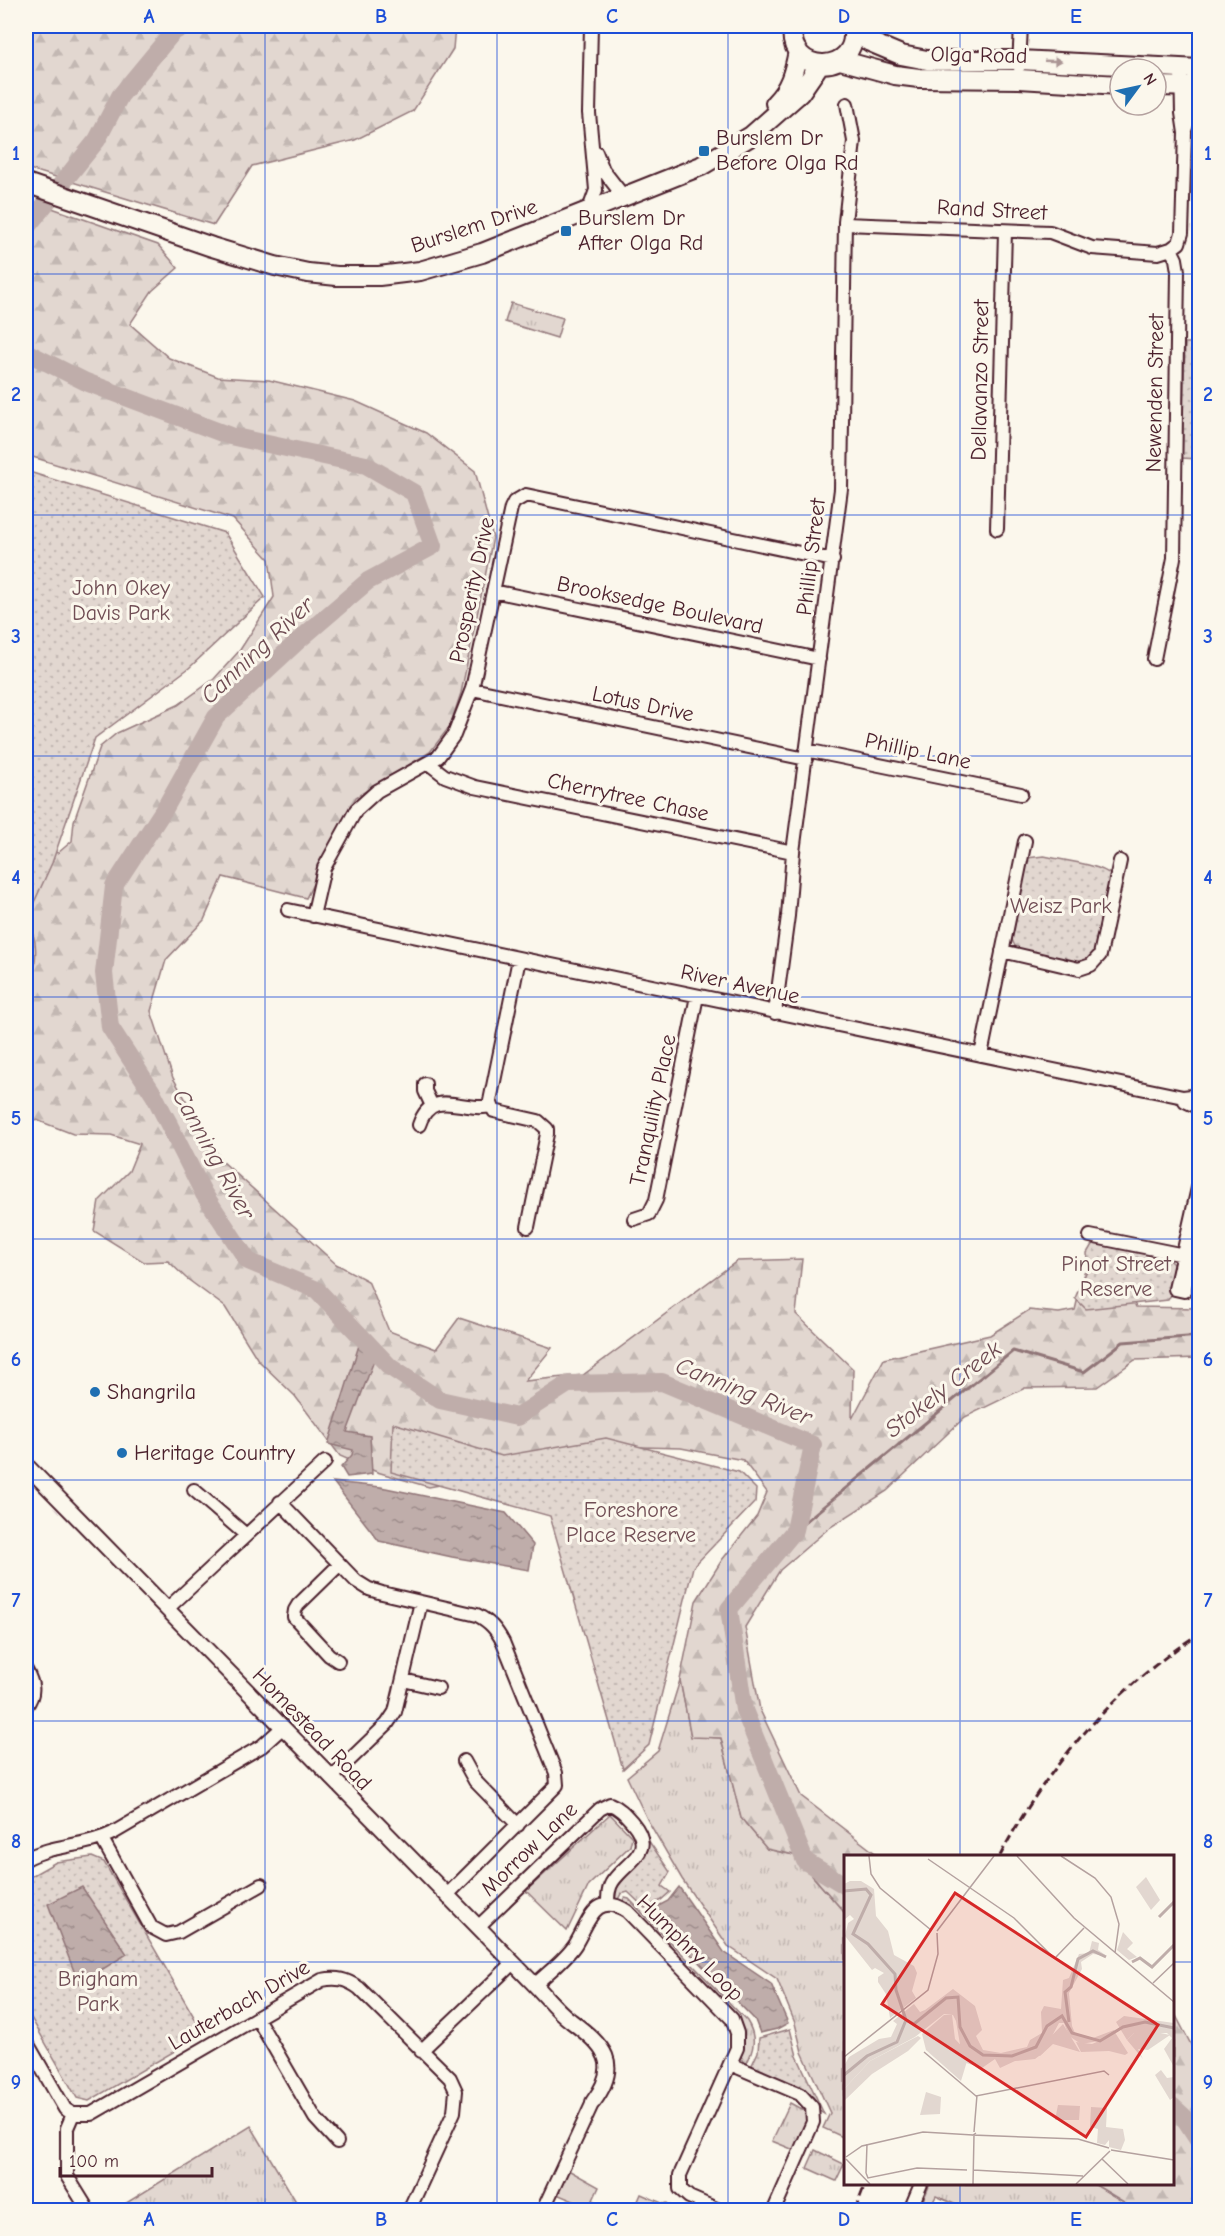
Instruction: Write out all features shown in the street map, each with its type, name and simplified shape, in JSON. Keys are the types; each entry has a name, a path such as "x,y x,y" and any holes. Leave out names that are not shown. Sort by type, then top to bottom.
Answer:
{"main road":[{"name":"Burslem Drive","path":"751,136 764,114 785,94 793,77 798,51 793,43 793,26"},
{"path":"798,51 812,62 820,64 840,60 850,48 853,29"},
{"name":"Olga Road","path":"853,29 880,47 927,60 1019,60 1191,77"},
{"path":"915,57 915,63 924,70 978,80"},
{"name":"Olga Road","path":"840,60 903,76 1108,84"},
{"name":"Burslem Drive","path":"26,183 212,247 275,266 308,273 358,277 420,271 482,254 701,166 751,136 800,93 820,64"},
{"path":"1168,83 1191,77"}],"street":[{"path":"588,212 596,190 591,140 591,26"},
{"path":"1019,79 1021,26"},
{"path":"1171,249 1179,243 1182,233 1185,133 1191,113 1191,77"},
{"name":"Phillip Street","path":"775,1013 788,916 793,852 841,489 845,224 854,141 847,104"},
{"path":"591,140 603,170 624,197"},
{"name":"Rand Street","path":"845,224 1050,232 1092,248 1158,253 1171,249"},
{"name":"Dellavanzo Street","path":"997,529 1005,231"},
{"name":"Newenden Street","path":"1154,659 1174,558 1178,271 1171,249"},
{"name":"Prosperity Drive","path":"313,916 324,868 356,810 377,791 433,760 454,735 472,689 514,502 526,495 833,560"},
{"name":"Brooksedge Boulevard","path":"493,591 819,659"},
{"name":"Lotus Drive","path":"472,689 806,754"},
{"name":"Phillip Lane","path":"806,754 1021,794"},
{"name":"Cherrytree Chase","path":"433,760 456,780 475,787 793,852"},
{"path":"981,1054 1025,841"},
{"path":"1002,951 1079,969 1091,965 1100,955 1120,861"},
{"name":"River Avenue","path":"288,910 1183,1097 1200,1095"},
{"path":"519,959 490,1101 494,1111 499,1114 538,1121 547,1129 528,1227"},
{"name":"Tranquility Place","path":"634,1219 649,1214 656,1200 698,996"},
{"path":"425,1084 425,1091 432,1106"},
{"name":"River Avenue","path":"1183,1097 1185,1101 1200,1108"},
{"path":"419,1125 422,1117 432,1106 443,1102 476,1108 491,1106"},
{"path":"1180,1290 1188,1256 1200,1179"},
{"path":"1188,1256 1200,1226"},
{"path":"1090,1236 1188,1256"},
{"path":"167,1609 325,1462"},
{"name":"Homestead Road","path":"26,1465 513,1963 599,2046 608,2061 608,2074 604,2087 593,2102 543,2211"},
{"path":"194,1490 246,1535"},
{"path":"280,1502 356,1581 369,1588 477,1616 488,1621 497,1630 503,1642 556,1773 557,1785 447,1895"},
{"path":"338,1661 329,1655 294,1617 298,1605 339,1564"},
{"path":"331,1778 392,1718 398,1704 421,1602"},
{"path":"26,1670 33,1692 26,1706"},
{"path":"403,1680 438,1688"},
{"path":"26,1859 50,1848 102,1839 262,1746 282,1728"},
{"path":"464,1761 475,1781 518,1825"},
{"name":"Morrow Lane","path":"478,1927 600,1809 610,1804 620,1808 632,1822 642,1843 637,1857 609,1888 608,1904"},
{"path":"102,1839 151,1927 166,1935 179,1932 261,1885"},
{"name":"Humphry Loop","path":"535,1985 574,1947 590,1915 598,1908 608,1904 619,1906 627,1911 732,2019 737,2032 737,2048 730,2064"},
{"path":"421,2051 513,1963"},
{"name":"Lauterbach Drive","path":"74,2114 91,2114 322,1980 333,1978 348,1980 450,2078 456,2091 454,2112 409,2211"},
{"path":"256,2018 315,2118 337,2142"},
{"path":"26,2041 65,2109 74,2114 67,2128 67,2176 88,2211"},
{"path":"718,2211 689,2197 680,2189 680,2175 730,2064 800,2094 812,2107 813,2122 774,2211"},
{"path":"910,2211 921,2185"}],"green space":[{"path":"26,26 455,26 453,49 413,111 355,140 252,166 214,225 26,168"},
{"path":"26,199 158,245 178,268 152,291 130,324 169,358 218,377 269,380 355,401 426,433 475,471 493,538 461,693 450,726 430,752 356,797 306,898 223,877 204,920 166,960 151,1011 173,1078 221,1160 336,1264 368,1281 389,1331 436,1349 459,1318 552,1348 525,1381 583,1375 737,1261 802,1259 796,1314 853,1369 852,1419 884,1359 990,1335 1029,1310 1059,1313 1075,1310 1084,1272 1095,1268 1121,1276 1136,1307 1199,1308 1199,1358 1135,1360 1097,1387 1025,1388 965,1417 887,1491 829,1528 780,1570 745,1627 760,1710 801,1796 878,1855 844,1855 844,1912 794,1855 767,1849 741,1818 721,1738 691,1737 680,1680 696,1601 722,1560 757,1516 767,1492 743,1460 681,1448 601,1446 499,1474 429,1487 377,1472 340,1456 295,1396 258,1360 225,1307 186,1278 168,1261 144,1262 94,1231 99,1201 129,1171 140,1144 111,1135 73,1134 26,1116 26,845 58,853 72,841 74,821 100,747 117,733 178,705 214,679 240,650 274,597 269,559 233,519 26,455"},
{"path":"511,303 563,318 557,338 505,322"},
{"path":"1185,343 1199,343 1199,459 1182,458"},
{"name":"John Okey Davis Park","path":"26,471 225,533 265,597 189,668 95,738 52,863 26,920"},
{"name":"Weisz Park","path":"1044,856 1089,865 1111,875 1096,948 1085,962 1062,961 1033,955 1020,951 1013,942 1011,935 1027,858"},
{"path":"26,932 32,932 36,950 34,969 26,975"},
{"name":"Pinot Street Reserve","path":"1094,1241 1163,1256 1171,1262 1176,1280 1168,1300 1086,1309 1075,1298 1088,1268 1087,1253"},
{"name":"Foreshore Place Reserve","path":"393,1423 502,1456 606,1438 739,1472 756,1489 755,1502 693,1567 649,1745 623,1769 550,1516 391,1472"},
{"path":"680,1680 691,1736 721,1738 741,1818 767,1849 794,1855 844,1912 844,2138 823,2128 830,2113 802,2052 795,2023 777,1979 728,1946 682,1879 647,1819 627,1777 658,1751"},
{"path":"610,1814 632,1837 630,1846 589,1885 567,1931 526,1891"},
{"path":"646,1837 670,1872 662,1886 670,1892 661,1900 645,1908 628,1892 621,1894 617,1901 612,1894 644,1854"},
{"name":"Brigham Park","path":"92,1857 104,1862 204,2034 89,2101 77,2098 26,2009 26,1879 56,1862"},
{"path":"625,1898 629,1899 747,2021 752,2032 753,2043 746,2065 740,2054 741,2035 625,1905 623,1901"},
{"path":"1174,2012 1199,2060 1199,2210 1137,2210 1096,2185 1174,2185"},
{"path":"790,2029 797,2056 824,2114 751,2067 758,2052 759,2038"},
{"path":"790,2103 805,2111 808,2121 794,2150 772,2141"},
{"path":"251,2126 301,2210 115,2210"},
{"path":"815,2150 844,2164 836,2181 807,2168"},
{"path":"570,2171 599,2187 593,2200 612,2210 595,2210 559,2195 558,2192 567,2172"},
{"path":"930,2185 1096,2185 1137,2210 968,2210 936,2196 929,2210 919,2210"},
{"path":"641,2194 671,2206 670,2208 664,2206 661,2210 623,2210 626,2204 635,2208"}],"water":[{"path":"360,1342 375,1358 347,1432 370,1436 372,1474 347,1477 341,1467 352,1455 353,1450 328,1444"},
{"path":"333,1482 381,1487 506,1513 533,1545 529,1570 452,1557 379,1541"},
{"path":"82,1887 127,1954 79,1984 48,1904"},
{"path":"679,1887 724,1952 771,1984 788,2023 777,2029 760,2033 755,2020 649,1911 668,1901"}],"waterway":[{"name":"Canning River","path":"26,228 97,140 120,96 173,32 184,26"},
{"name":"Canning River","path":"26,352 86,382 230,436 366,465 414,493 433,546 368,581 298,641 216,717 165,808 114,886 104,973 110,1027 154,1095 204,1194 248,1261 317,1290 390,1367 440,1400 517,1417 568,1384 662,1382 813,1445 795,1530 729,1609 744,1710 805,1861 844,1885"},
{"name":"Stokely Creek","path":"795,1530 1013,1351 1084,1372 1123,1342 1200,1336"},
{"name":"Canning River","path":"1174,2108 1183,2116 1200,2142"}],"railway":[{"path":"1001,1855 1039,1791 1085,1732 1139,1679 1200,1633"},
{"path":"855,2210 865,2185"}],"place":[{"name":"Burslem Dr Before Olga Rd","path":"704,151"},
{"name":"Burslem Dr After Olga Rd","path":"566,231"},
{"name":"Shangrila","path":"95,1392"},
{"name":"Heritage Country","path":"122,1453"}]}
